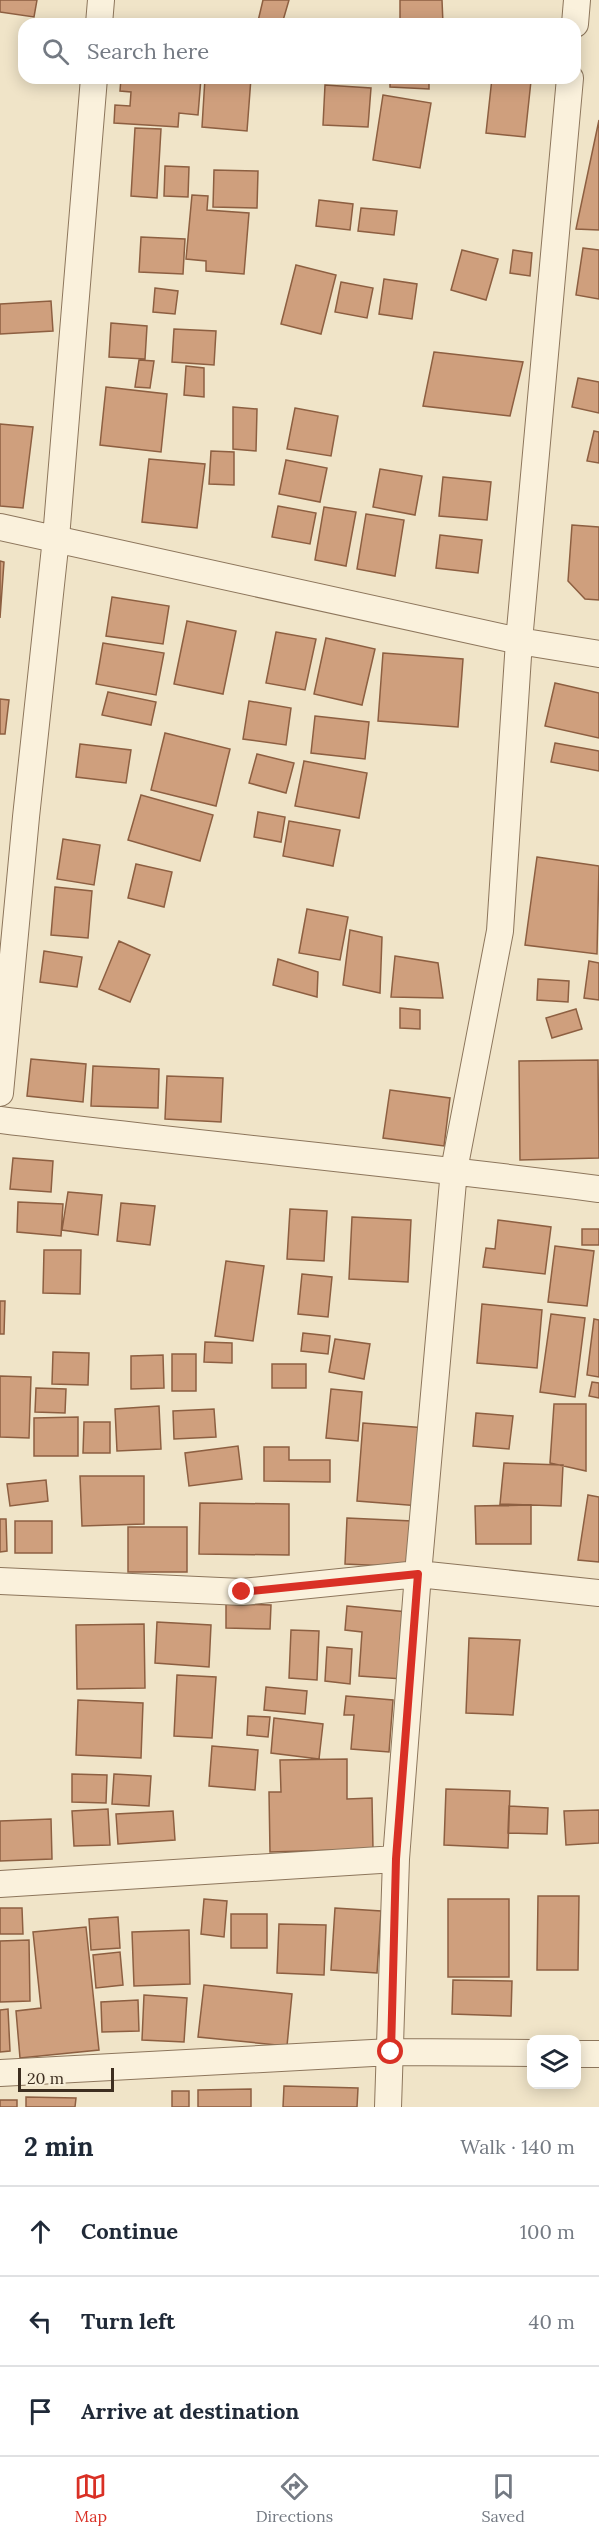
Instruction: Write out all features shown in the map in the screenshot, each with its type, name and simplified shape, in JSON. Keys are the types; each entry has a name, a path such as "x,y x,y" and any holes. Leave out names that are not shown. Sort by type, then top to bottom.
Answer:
{"street":[{"path":"100,18 101,0"},
{"path":"576,18 577,0"},
{"path":"0,1093 26,817 56,538 94,84"},
{"path":"388,2107 396,1859 418,1574 454,1170 500,931 519,641 569,84"},
{"path":"0,527 519,641 599,654"},
{"path":"0,1120 173,1142 454,1170 599,1190"},
{"path":"0,1581 242,1592 418,1574 599,1593"},
{"path":"0,1884 396,1859"},
{"path":"0,2073 391,2052 527,2053"},
{"path":"581,2054 599,2054"}],"building":[{"path":"0,0 37,0 34,17 0,12"},
{"path":"263,0 289,0 284,18 259,18"},
{"path":"400,0 442,0 443,18 400,18"},
{"path":"121,84 201,84 198,115 179,113 178,127 114,123 115,105 130,106 131,92 120,91"},
{"path":"205,84 251,84 247,131 202,127"},
{"path":"390,84 429,84 429,89 390,87"},
{"path":"491,84 531,84 525,137 486,133"},
{"path":"325,85 371,88 368,127 323,125"},
{"path":"383,95 431,103 420,168 373,160"},
{"path":"599,120 599,230 576,229"},
{"path":"135,128 161,129 157,198 131,196"},
{"path":"165,166 189,167 188,197 164,196"},
{"path":"214,170 258,171 257,208 213,207"},
{"path":"192,195 208,196 207,210 249,213 244,274 206,271 206,261 186,259"},
{"path":"319,200 353,204 350,230 316,226"},
{"path":"361,208 397,211 394,235 358,231"},
{"path":"141,237 185,239 183,274 139,272"},
{"path":"583,248 599,250 599,299 576,295"},
{"path":"462,250 498,259 486,300 451,290"},
{"path":"513,250 532,253 530,276 510,273"},
{"path":"296,265 336,275 321,334 281,324"},
{"path":"384,279 417,284 412,319 379,314"},
{"path":"341,282 373,288 367,318 335,312"},
{"path":"155,288 178,291 175,314 153,312"},
{"path":"51,301 53,331 0,334 0,304"},
{"path":"111,323 147,326 145,359 109,357"},
{"path":"174,329 216,331 214,365 172,362"},
{"path":"434,352 523,362 510,416 423,406"},
{"path":"139,360 154,361 150,388 135,387"},
{"path":"186,366 204,368 204,397 184,395"},
{"path":"578,378 599,382 599,413 572,407"},
{"path":"106,387 167,394 161,452 100,445"},
{"path":"233,407 257,409 256,451 233,449"},
{"path":"295,408 338,416 331,456 287,449"},
{"path":"0,424 33,427 23,508 0,506"},
{"path":"594,431 599,432 599,463 587,461"},
{"path":"211,451 234,452 234,485 209,484"},
{"path":"149,459 205,464 197,528 142,522"},
{"path":"286,460 327,468 320,502 279,494"},
{"path":"380,469 422,476 415,515 373,507"},
{"path":"443,477 491,482 487,520 439,516"},
{"path":"278,506 316,513 310,544 272,537"},
{"path":"324,507 356,512 346,566 315,560"},
{"path":"366,514 404,520 395,576 357,569"},
{"path":"572,525 599,527 599,600 585,599 568,581"},
{"path":"440,535 482,540 478,573 436,568"},
{"path":"0,561 4,562 0,618"},
{"path":"112,597 169,606 163,644 106,636"},
{"path":"187,621 236,631 223,694 174,684"},
{"path":"276,632 316,639 305,690 266,683"},
{"path":"326,638 375,649 362,705 314,694"},
{"path":"103,643 164,653 156,695 96,684"},
{"path":"383,653 463,659 458,727 378,721"},
{"path":"555,683 599,693 599,738 545,726"},
{"path":"108,692 156,702 151,725 102,715"},
{"path":"0,699 9,700 5,734 0,734"},
{"path":"249,701 291,708 286,745 243,739"},
{"path":"315,716 369,722 365,759 311,753"},
{"path":"165,733 230,749 216,806 151,790"},
{"path":"555,743 599,751 599,771 551,762"},
{"path":"80,744 131,750 126,783 76,777"},
{"path":"257,754 294,763 286,793 249,783"},
{"path":"304,761 367,773 359,818 295,806"},
{"path":"141,795 213,815 200,861 128,840"},
{"path":"258,812 285,817 281,842 254,837"},
{"path":"289,821 340,830 333,866 283,856"},
{"path":"63,839 100,845 94,885 57,879"},
{"path":"537,857 599,866 597,954 525,945"},
{"path":"136,864 172,872 164,907 128,898"},
{"path":"55,887 92,891 88,938 51,935"},
{"path":"307,909 348,917 340,960 299,953"},
{"path":"350,930 382,937 380,993 343,985"},
{"path":"119,941 150,955 130,1002 99,989"},
{"path":"44,951 82,957 77,987 40,982"},
{"path":"395,956 438,963 443,998 391,997"},
{"path":"278,959 318,972 317,997 273,985"},
{"path":"589,961 599,963 599,1000 584,998"},
{"path":"538,979 569,981 568,1002 537,1000"},
{"path":"400,1008 420,1010 420,1029 400,1028"},
{"path":"576,1009 582,1029 552,1038 546,1018"},
{"path":"31,1059 86,1064 83,1102 27,1096"},
{"path":"598,1060 599,1158 520,1160 519,1061"},
{"path":"93,1066 159,1069 158,1108 91,1106"},
{"path":"167,1076 223,1078 221,1122 165,1119"},
{"path":"390,1090 450,1098 444,1146 383,1138"},
{"path":"13,1158 53,1161 51,1192 10,1189"},
{"path":"68,1192 102,1195 98,1235 62,1230"},
{"path":"18,1202 63,1204 61,1236 17,1232"},
{"path":"121,1203 155,1206 150,1245 117,1241"},
{"path":"290,1209 327,1211 324,1261 287,1259"},
{"path":"352,1217 411,1220 408,1282 349,1279"},
{"path":"498,1220 551,1227 545,1274 483,1267 486,1248 495,1249"},
{"path":"582,1229 599,1229 599,1245 582,1245"},
{"path":"555,1246 594,1251 587,1306 548,1302"},
{"path":"44,1250 81,1250 80,1294 43,1293"},
{"path":"226,1261 264,1266 253,1341 215,1336"},
{"path":"302,1274 332,1277 328,1317 298,1314"},
{"path":"0,1301 5,1301 4,1334 0,1334"},
{"path":"482,1304 542,1310 537,1368 477,1363"},
{"path":"551,1314 585,1318 575,1397 540,1392"},
{"path":"594,1319 599,1320 599,1377 587,1375"},
{"path":"303,1333 330,1336 328,1354 301,1351"},
{"path":"335,1339 370,1344 364,1379 329,1372"},
{"path":"205,1342 232,1343 232,1363 204,1362"},
{"path":"53,1352 89,1353 88,1385 52,1384"},
{"path":"172,1354 196,1354 196,1391 172,1391"},
{"path":"163,1355 164,1388 131,1389 131,1356"},
{"path":"272,1364 306,1364 306,1388 272,1388"},
{"path":"0,1376 31,1377 29,1438 0,1437"},
{"path":"592,1382 599,1383 599,1398 589,1396"},
{"path":"36,1388 66,1389 65,1413 35,1412"},
{"path":"331,1389 362,1392 358,1441 326,1438"},
{"path":"554,1404 586,1404 586,1471 550,1463"},
{"path":"159,1406 161,1449 117,1451 115,1409"},
{"path":"214,1409 216,1437 174,1439 173,1411"},
{"path":"476,1413 513,1416 509,1449 473,1446"},
{"path":"78,1417 78,1456 34,1456 34,1418"},
{"path":"84,1422 110,1422 110,1453 83,1453"},
{"path":"363,1423 426,1428 420,1506 357,1501"},
{"path":"238,1446 242,1479 189,1486 185,1453"},
{"path":"264,1447 289,1447 289,1460 330,1460 330,1482 264,1481"},
{"path":"504,1463 563,1465 561,1506 500,1504"},
{"path":"80,1476 144,1476 144,1524 82,1526"},
{"path":"46,1480 48,1501 10,1506 7,1484"},
{"path":"588,1495 599,1497 599,1562 578,1560"},
{"path":"200,1503 289,1504 289,1555 199,1554"},
{"path":"531,1505 531,1544 476,1544 475,1506"},
{"path":"347,1518 412,1521 410,1567 345,1564"},
{"path":"0,1519 6,1519 7,1551 0,1552"},
{"path":"15,1521 52,1521 52,1553 15,1553"},
{"path":"128,1527 187,1527 187,1572 128,1572"},
{"path":"226,1604 271,1605 270,1629 226,1628"},
{"path":"347,1606 408,1612 403,1679 359,1676 362,1632 345,1630"},
{"path":"157,1622 211,1625 209,1667 155,1663"},
{"path":"144,1624 145,1688 77,1689 76,1625"},
{"path":"291,1630 319,1631 317,1680 289,1678"},
{"path":"469,1638 520,1640 513,1715 466,1713"},
{"path":"327,1647 352,1649 350,1684 325,1681"},
{"path":"177,1675 216,1677 212,1738 174,1736"},
{"path":"266,1687 307,1691 305,1714 264,1710"},
{"path":"346,1696 393,1700 389,1752 351,1749 354,1715 344,1715"},
{"path":"78,1700 143,1703 141,1758 76,1755"},
{"path":"248,1716 270,1717 268,1737 247,1735"},
{"path":"274,1718 323,1724 319,1759 271,1753"},
{"path":"212,1746 258,1750 255,1790 209,1786"},
{"path":"347,1759 347,1799 372,1798 373,1849 270,1852 269,1792 281,1792 280,1760"},
{"path":"72,1774 107,1775 106,1803 72,1802"},
{"path":"114,1774 151,1776 149,1806 112,1804"},
{"path":"446,1789 510,1791 508,1848 444,1845"},
{"path":"509,1806 548,1808 547,1834 508,1833"},
{"path":"108,1809 110,1845 74,1846 72,1811"},
{"path":"599,1810 599,1843 566,1845 564,1811"},
{"path":"173,1811 175,1840 118,1844 116,1814"},
{"path":"51,1819 52,1859 0,1861 0,1821"},
{"path":"538,1896 579,1896 578,1970 537,1970"},
{"path":"204,1899 227,1901 224,1937 201,1934"},
{"path":"448,1899 509,1899 509,1977 448,1977"},
{"path":"0,1908 22,1908 23,1934 0,1934"},
{"path":"335,1908 381,1911 377,1973 331,1970"},
{"path":"231,1914 267,1914 267,1948 231,1948"},
{"path":"118,1917 120,1948 91,1950 89,1919"},
{"path":"279,1924 326,1925 324,1975 277,1973"},
{"path":"86,1927 99,2050 20,2058 16,2011 41,2008 33,1932"},
{"path":"189,1930 190,1984 134,1986 132,1932"},
{"path":"29,1940 30,2001 0,2002 0,1941"},
{"path":"120,1952 123,1985 96,1988 93,1955"},
{"path":"453,1980 512,1981 511,2016 452,2014"},
{"path":"204,1985 292,1994 287,2046 198,2037"},
{"path":"144,1995 187,1998 184,2042 142,2040"},
{"path":"138,2000 139,2031 102,2032 101,2002"},
{"path":"8,2009 10,2051 0,2052 0,2010"},
{"path":"284,2086 358,2088 357,2107 283,2107"},
{"path":"251,2089 251,2107 198,2107 198,2090"},
{"path":"172,2091 189,2091 189,2107 172,2107"},
{"path":"26,2097 76,2098 75,2107 26,2107"},
{"path":"0,2100 17,2100 17,2107 0,2107"}],"route":[{"path":"242,1592 418,1574 396,1859 391,2052"}]}
